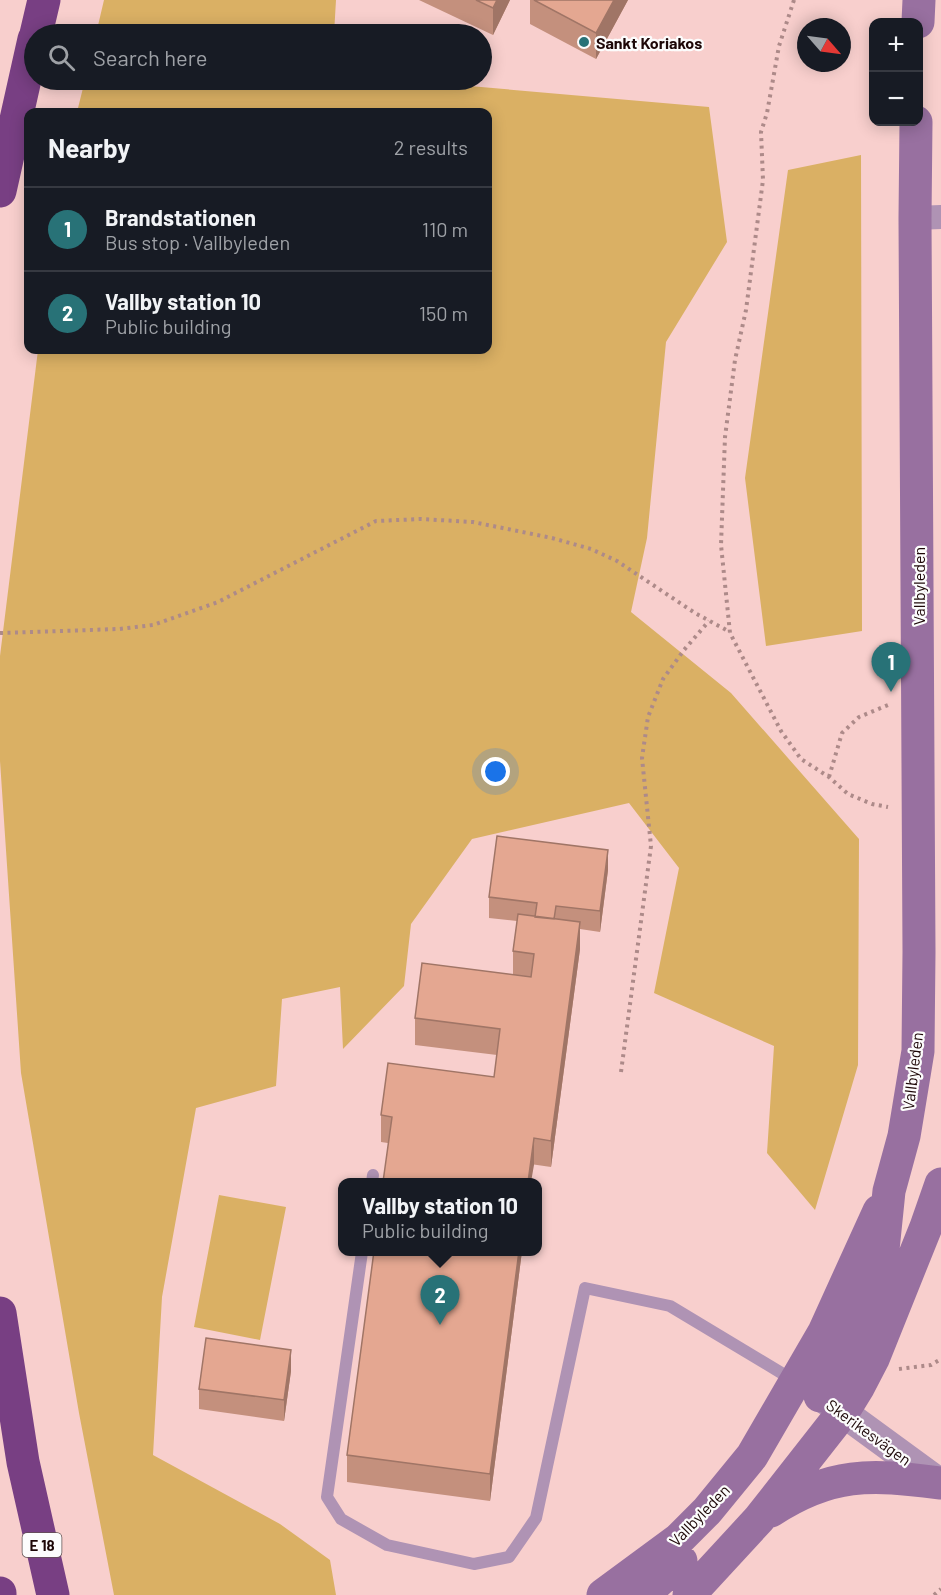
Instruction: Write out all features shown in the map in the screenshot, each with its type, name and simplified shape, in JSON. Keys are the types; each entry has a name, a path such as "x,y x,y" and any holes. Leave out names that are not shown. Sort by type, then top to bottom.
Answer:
{"highway":[{"path":"38,24 44,0"},
{"path":"0,191 24,85"},
{"name":"E 18","path":"0,1313 23,1462 53,1595"}],"main road":[{"path":"918,18 919,0"},
{"name":"Vallbyleden","path":"689,1595 759,1519 820,1396 824,1332 889,1191 904,1136 918,1040 928,217 917,126"},
{"name":"Vallbyleden","path":"603,1595 680,1539 707,1511 752,1456 820,1396 873,1359 941,1184"},
{"path":"643,1595 677,1566 707,1535 730,1506 753,1470 752,1456"},
{"path":"759,1519 796,1495 845,1479 874,1476 940,1484"}],"street":[{"name":"Skerikesvägen","path":"820,1396 940,1484"}],"lane":[{"path":"361,1256 327,1497 341,1519 387,1545 474,1564 509,1557 536,1518 585,1288 670,1306 820,1396"}],"path":[{"path":"794,0 779,46 767,113 760,132 763,180 746,310 735,360 725,437 721,545 730,633 781,731 801,759 829,777 848,794 872,804 888,807"},
{"path":"0,633 118,629 153,625 218,602 376,521 421,519 473,522 552,538 591,549 618,561 730,633"},
{"path":"621,1072 651,846 642,758 648,717 663,679 709,621"},
{"path":"829,777 842,733 859,717 889,705"},
{"path":"873,1359 900,1370 931,1365 941,1359"},
{"path":"934,1595 941,1589"}],"shaded area":[{"path":"104,0 336,0 335,24 98,24"},
{"path":"492,88 709,107 727,242 666,342 647,538 631,612 731,693 859,839 858,1065 815,1210 767,1153 774,1046 654,993 679,868 629,803 472,839 411,924 404,986 343,1049 340,987 282,999 276,1086 196,1108 162,1297 153,1455 280,1524 330,1560 336,1595 114,1595 79,1413 21,1073 0,761 0,656 38,354 492,354 492,108 78,108 82,90 492,90"},
{"path":"861,155 862,631 766,646 745,478 788,170"},
{"path":"219,1195 286,1207 260,1340 194,1327"}],"building":[{"path":"476,0 497,0 493,8"},
{"path":"534,0 614,0 596,33"},
{"path":"497,836 608,850 600,911 556,906 554,919 535,917 537,903 489,897"},
{"path":"518,914 580,922 551,1141 534,1138 529,1178 384,1178 392,1117 381,1115 388,1063 494,1077 500,1029 415,1018 422,963 531,977 534,954 513,951"},
{"path":"373,1256 518,1256 490,1474 347,1455"},
{"path":"206,1338 291,1350 284,1400 199,1389"}],"place":[{"name":"Sankt Koriakos","path":"584,42"},
{"name":"Brandstationen","path":"891,692"},
{"name":"Vallby station 10","path":"440,1325"}]}
